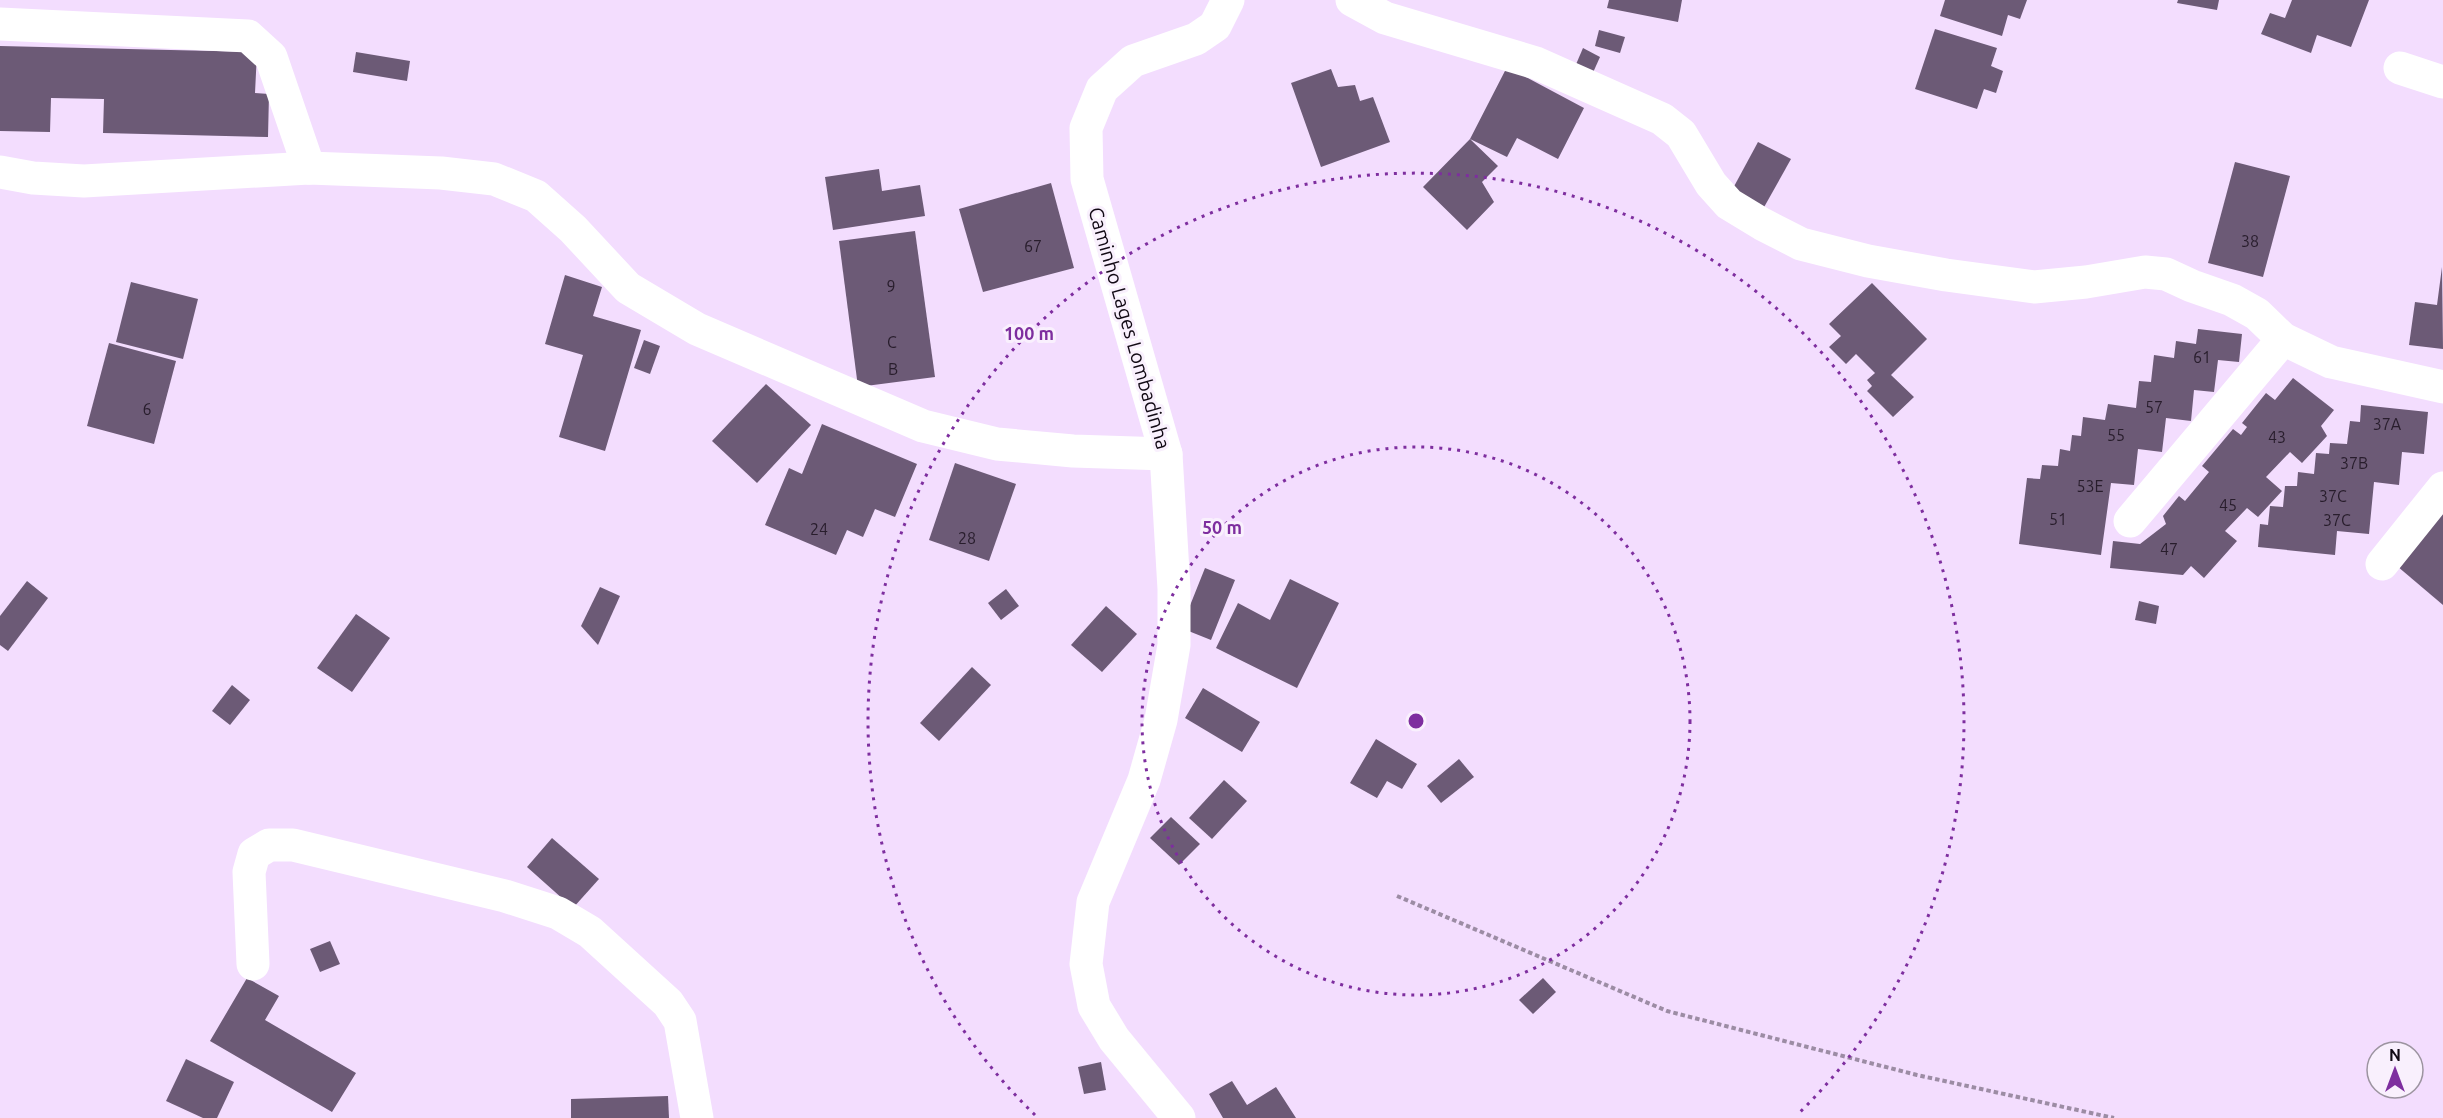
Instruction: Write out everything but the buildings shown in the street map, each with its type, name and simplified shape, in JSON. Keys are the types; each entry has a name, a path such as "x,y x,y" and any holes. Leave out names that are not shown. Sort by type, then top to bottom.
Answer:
{"street":[{"name":"Caminho Lages Lombadinha","path":"1179,1118 1114,1039 1099,1015 1094,1006 1086,964 1093,902 1144,780 1161,720 1174,645 1174,589 1166,454 1087,179 1086,128 1102,89 1133,61 1196,39 1215,26 1228,0"},
{"path":"1352,0 1385,18 1536,63 1662,118 1681,134 1712,184 1730,204 1801,244 1868,261 2034,287 2086,282 2145,272 2166,274 2232,300 2257,314 2283,339 2331,362 2443,387"},
{"path":"0,24 248,36 272,57 309,168"},
{"path":"2400,68 2443,82"},
{"path":"0,172 33,178 84,181 309,168 441,173 494,179 536,196 573,229 628,288 687,323 923,426 997,444 1073,451 1166,454"},
{"path":"2130,521 2283,339"},
{"path":"2382,564 2443,488"},
{"path":"253,964 249,872 254,854 269,845 304,848 505,896 558,913 590,932 668,1003 680,1021 697,1118"}],"path":[{"path":"1397,896 1667,1011 1917,1075 2114,1118"}]}
